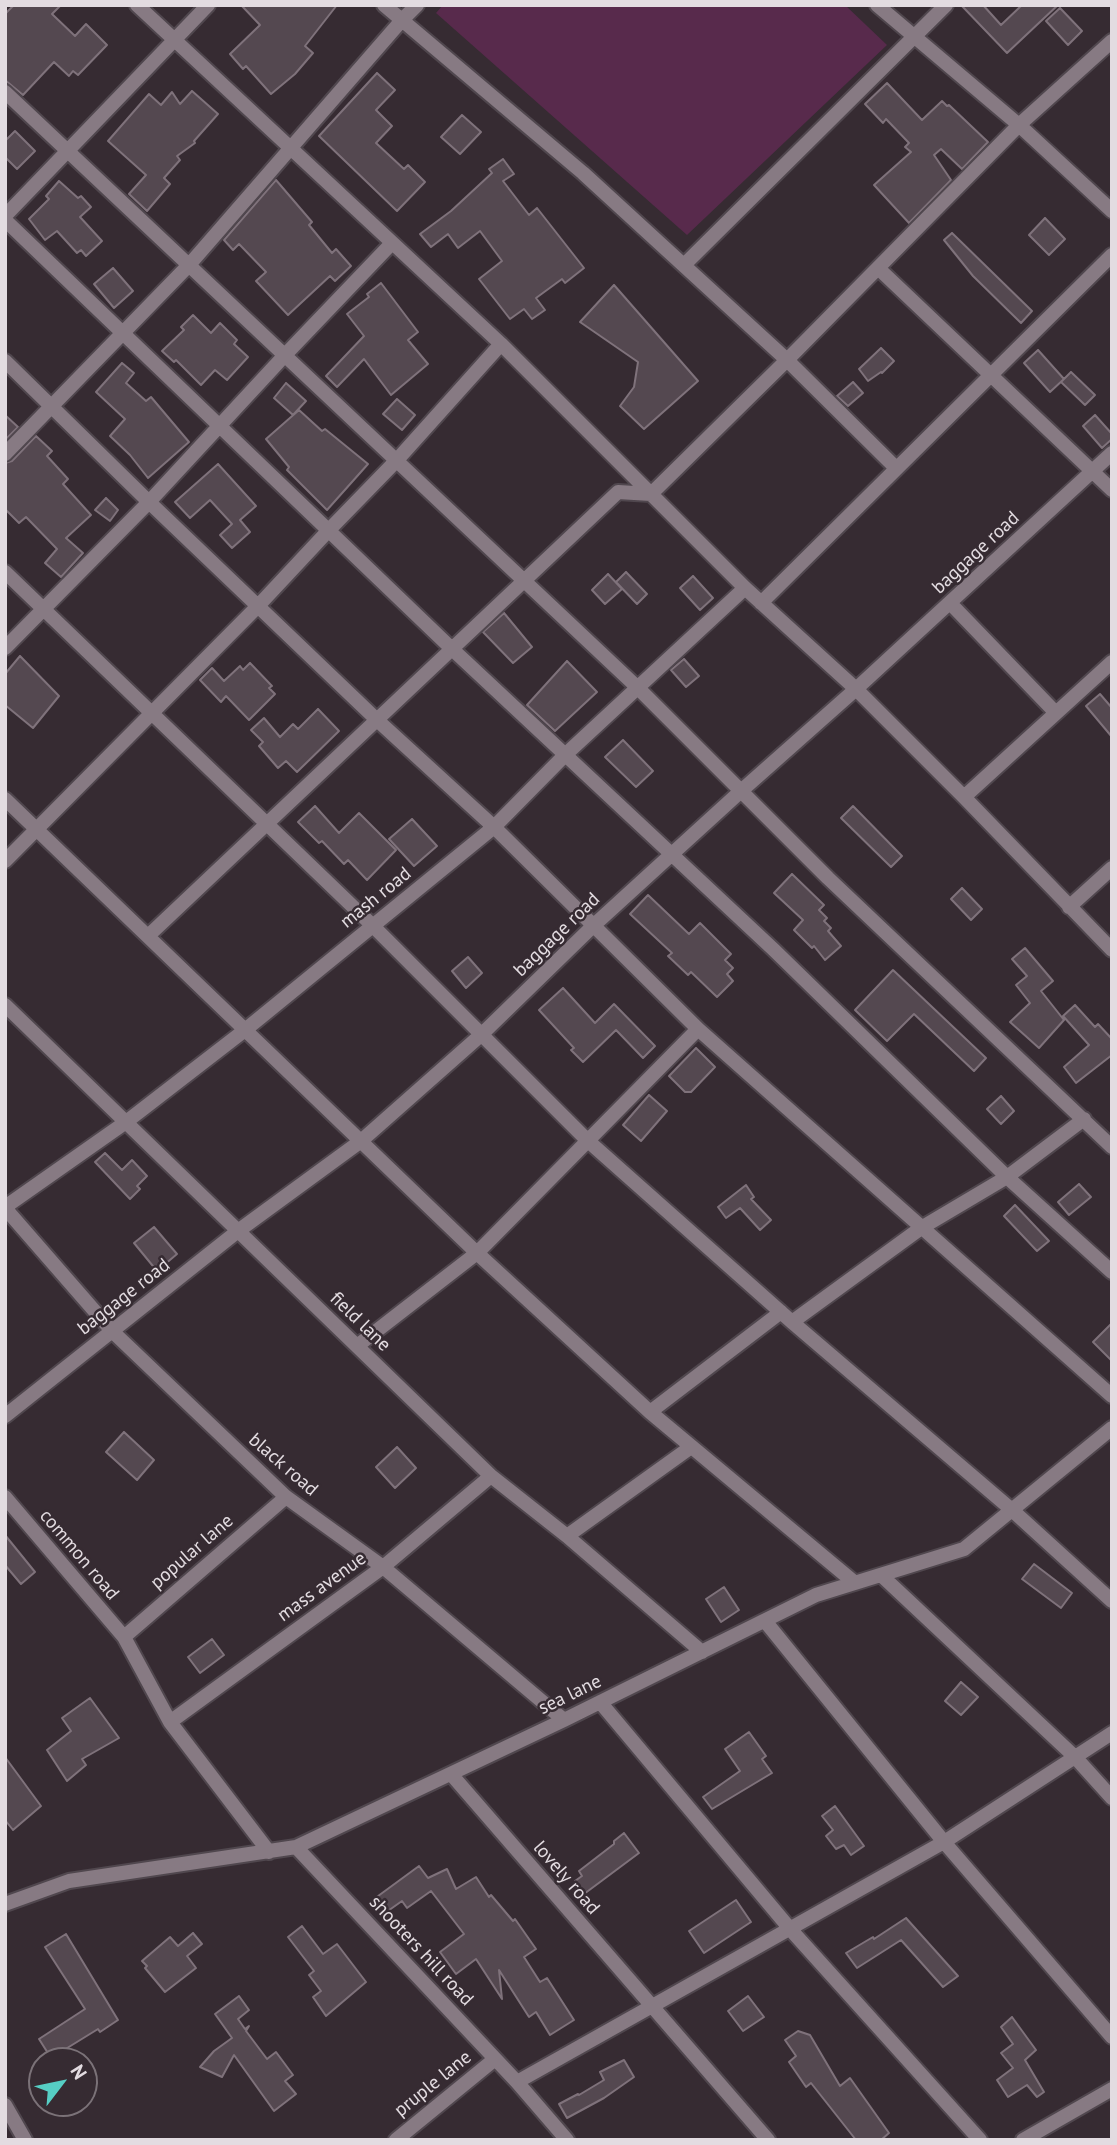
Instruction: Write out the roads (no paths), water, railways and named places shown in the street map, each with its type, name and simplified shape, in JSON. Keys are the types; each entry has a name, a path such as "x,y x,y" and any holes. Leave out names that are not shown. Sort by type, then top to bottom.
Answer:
{"street":[{"path":"137,5 501,344 745,588 856,689 1112,950"},
{"path":"208,5 5,218 450,649 774,949 1007,1177 1112,1272"},
{"path":"384,5 583,173 787,360 896,468"},
{"path":"5,454 189,265 416,5"},
{"path":"877,5 1020,125 1112,211"},
{"path":"684,265 946,5"},
{"path":"148,936 618,492 651,494 1020,125 1112,41"},
{"path":"5,92 638,688 828,878 1112,1147"},
{"path":"5,648 149,502 392,243"},
{"path":"761,603 1112,255"},
{"path":"878,268 1112,490"},
{"path":"5,861 258,606 397,460 501,344"},
{"path":"5,361 376,719 495,827 698,1029 1112,1396"},
{"name":"baggage road","path":"5,1416 238,1231 361,1141 482,1034 593,926 1112,453"},
{"path":"5,572 372,925 587,1140 792,1322 1012,1510 1112,1601"},
{"name":"mash road","path":"5,1207 126,1122 246,1030 495,827 565,755 745,588"},
{"path":"950,603 1056,713"},
{"path":"964,797 1112,662"},
{"path":"5,799 477,1253 650,1412 855,1583"},
{"path":"1069,907 1112,867"},
{"name":"field lane","path":"5,1004 491,1476 567,1536 702,1652"},
{"path":"357,1346 477,1253 698,1029"},
{"path":"792,1322 921,1228 1007,1177 1084,1119"},
{"name":"black road","path":"5,1207 112,1331 286,1497 383,1567 564,1720"},
{"path":"650,1412 781,1312"},
{"name":"sea lane","path":"5,1905 69,1881 296,1847 564,1720 816,1595 964,1549 1112,1428"},
{"path":"567,1536 691,1447"},
{"name":"mass avenue","path":"170,1722 383,1567 491,1476"},
{"name":"common road","path":"5,1497 124,1637 170,1722 270,1852"},
{"name":"popular lane","path":"124,1637 286,1497"},
{"path":"881,1575 1075,1758 1112,1798"},
{"path":"765,1621 944,1842 1112,2037"},
{"path":"600,1702 791,1930 980,2140"},
{"path":"517,2082 944,1842 1112,1732"},
{"name":"lovely road","path":"451,1774 768,2140"},
{"name":"shooters hill road","path":"296,1847 517,2082 567,2140"},
{"name":"pruple lane","path":"396,2140 495,2059"},
{"path":"1023,2140 1112,2089"},
{"path":"5,2105 25,2140"}]}
